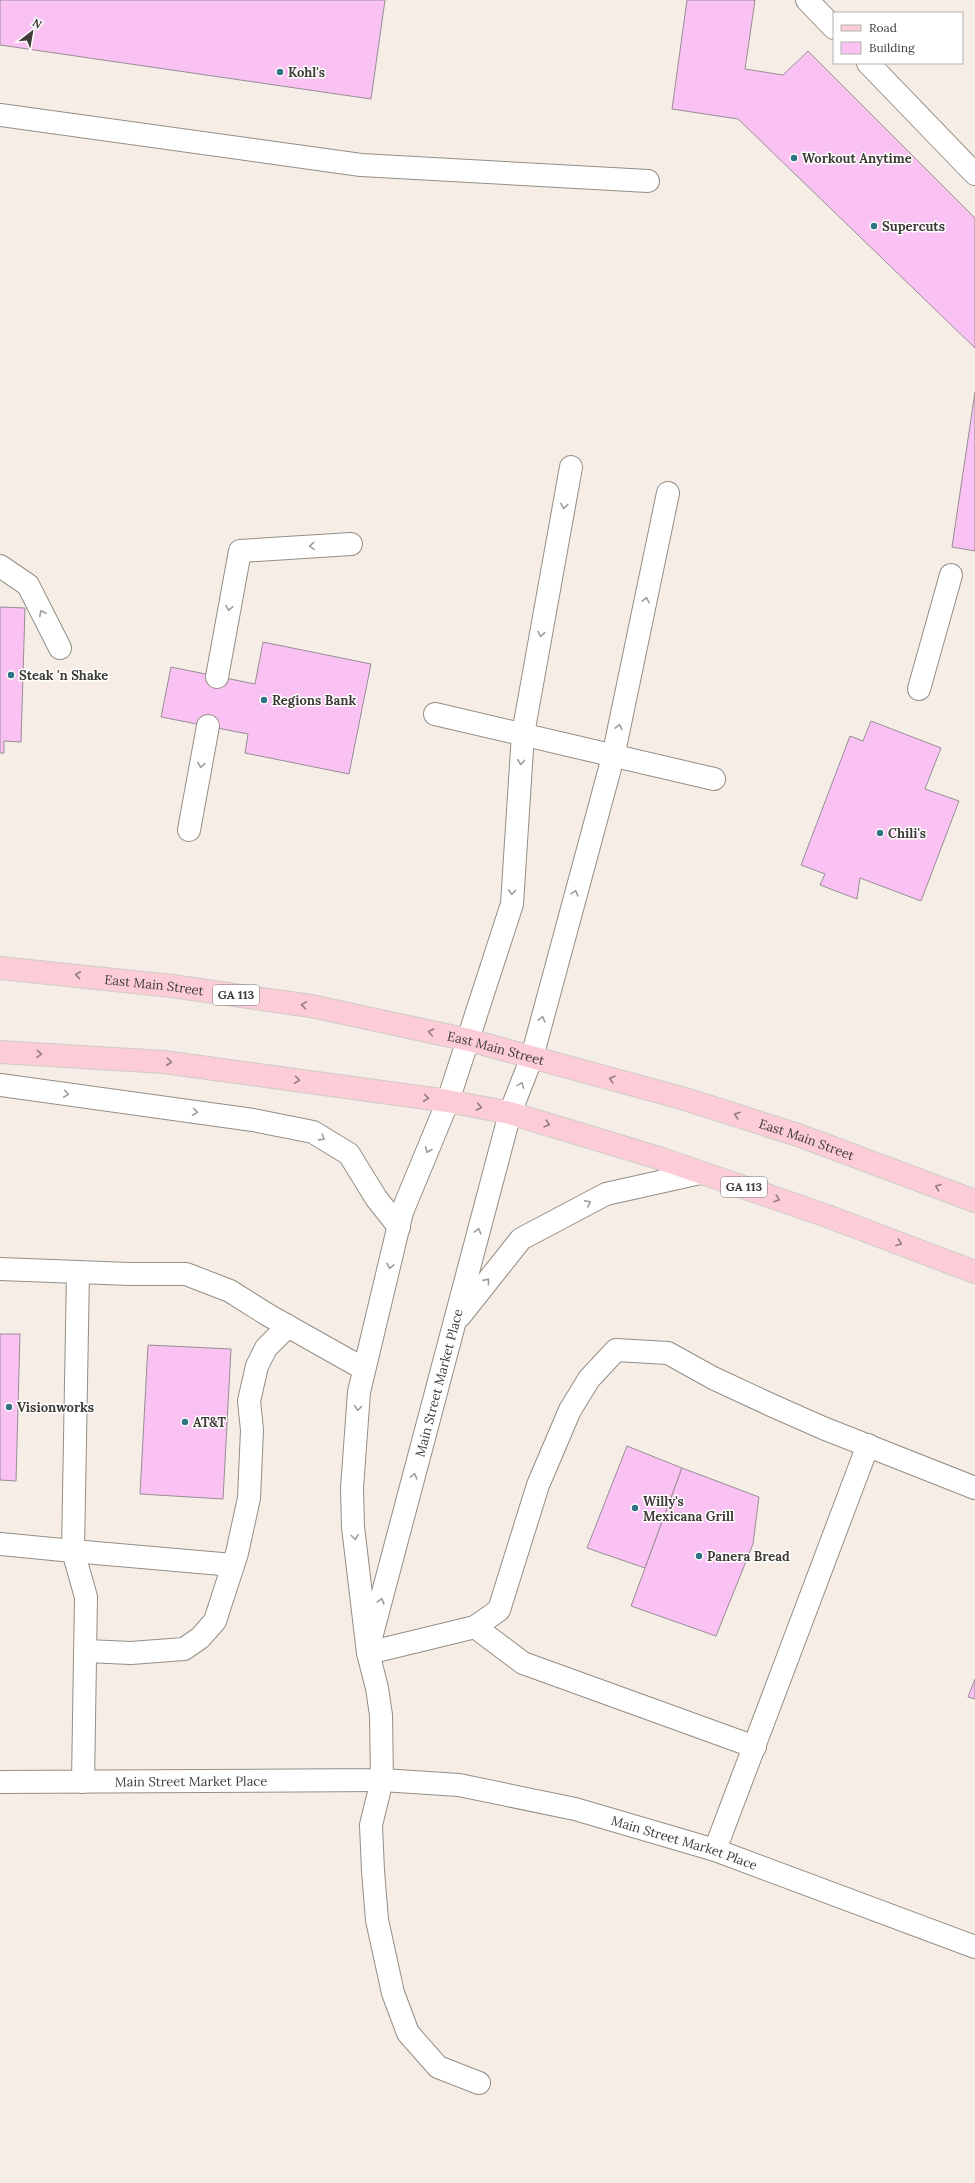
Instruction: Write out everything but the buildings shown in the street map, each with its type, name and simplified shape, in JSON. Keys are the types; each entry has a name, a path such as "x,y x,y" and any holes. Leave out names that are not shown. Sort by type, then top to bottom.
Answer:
{"main road":[{"name":"East Main Street","path":"0,968 172,986 310,1006 469,1040 685,1099 798,1135 975,1201"},
{"name":"GA 113","path":"0,1052 164,1062 448,1101 510,1113 700,1172 827,1216 975,1272"}],"street":[{"path":"807,0 833,27"},
{"path":"869,64 975,174"},
{"path":"0,115 361,165 648,181"},
{"name":"Main Street Market Place","path":"479,2083 438,2067 408,2033 393,1993 377,1920 372,1871 371,1825 382,1780 381,1715 377,1688 368,1653 353,1527 352,1488 359,1392 402,1212 448,1101 512,904 523,734 571,467"},
{"name":"Main Street Market Place","path":"368,1653 510,1113 532,1057 613,757 668,492"},
{"path":"217,676 240,551 351,544"},
{"path":"0,566 28,585 60,648"},
{"path":"919,689 951,575"},
{"path":"435,714 523,734 613,757 714,779"},
{"path":"190,830 208,726"},
{"path":"0,1085 253,1120 313,1132 349,1154 376,1198 399,1227"},
{"path":"454,1323 521,1239 606,1194 700,1172"},
{"path":"0,1269 186,1274 230,1291 364,1369"},
{"path":"78,1272 73,1551 86,1597 83,1782"},
{"path":"86,1651 131,1653 184,1649 200,1638 216,1621 233,1565 249,1498 252,1430 249,1401 257,1366 266,1348 288,1326"},
{"path":"368,1653 475,1627 499,1610 538,1485 570,1410 589,1379 616,1350 668,1353 713,1378 823,1428 975,1488"},
{"path":"715,1850 868,1445"},
{"path":"0,1544 233,1565"},
{"path":"475,1627 523,1663 755,1747"},
{"name":"Main Street Market Place","path":"0,1782 382,1780 459,1785 567,1807 715,1850 975,1947"}],"place":[{"name":"Kohl's","path":"280,72"},
{"name":"Workout Anytime","path":"794,158"},
{"name":"Supercuts","path":"874,226"},
{"name":"Steak 'n Shake","path":"11,675"},
{"name":"Regions Bank","path":"264,700"},
{"name":"Chili's","path":"880,833"},
{"name":"Visionworks","path":"9,1407"},
{"name":"AT&T","path":"185,1422"},
{"name":"Willy's Mexicana Grill","path":"635,1508"},
{"name":"Panera Bread","path":"699,1556"}]}
